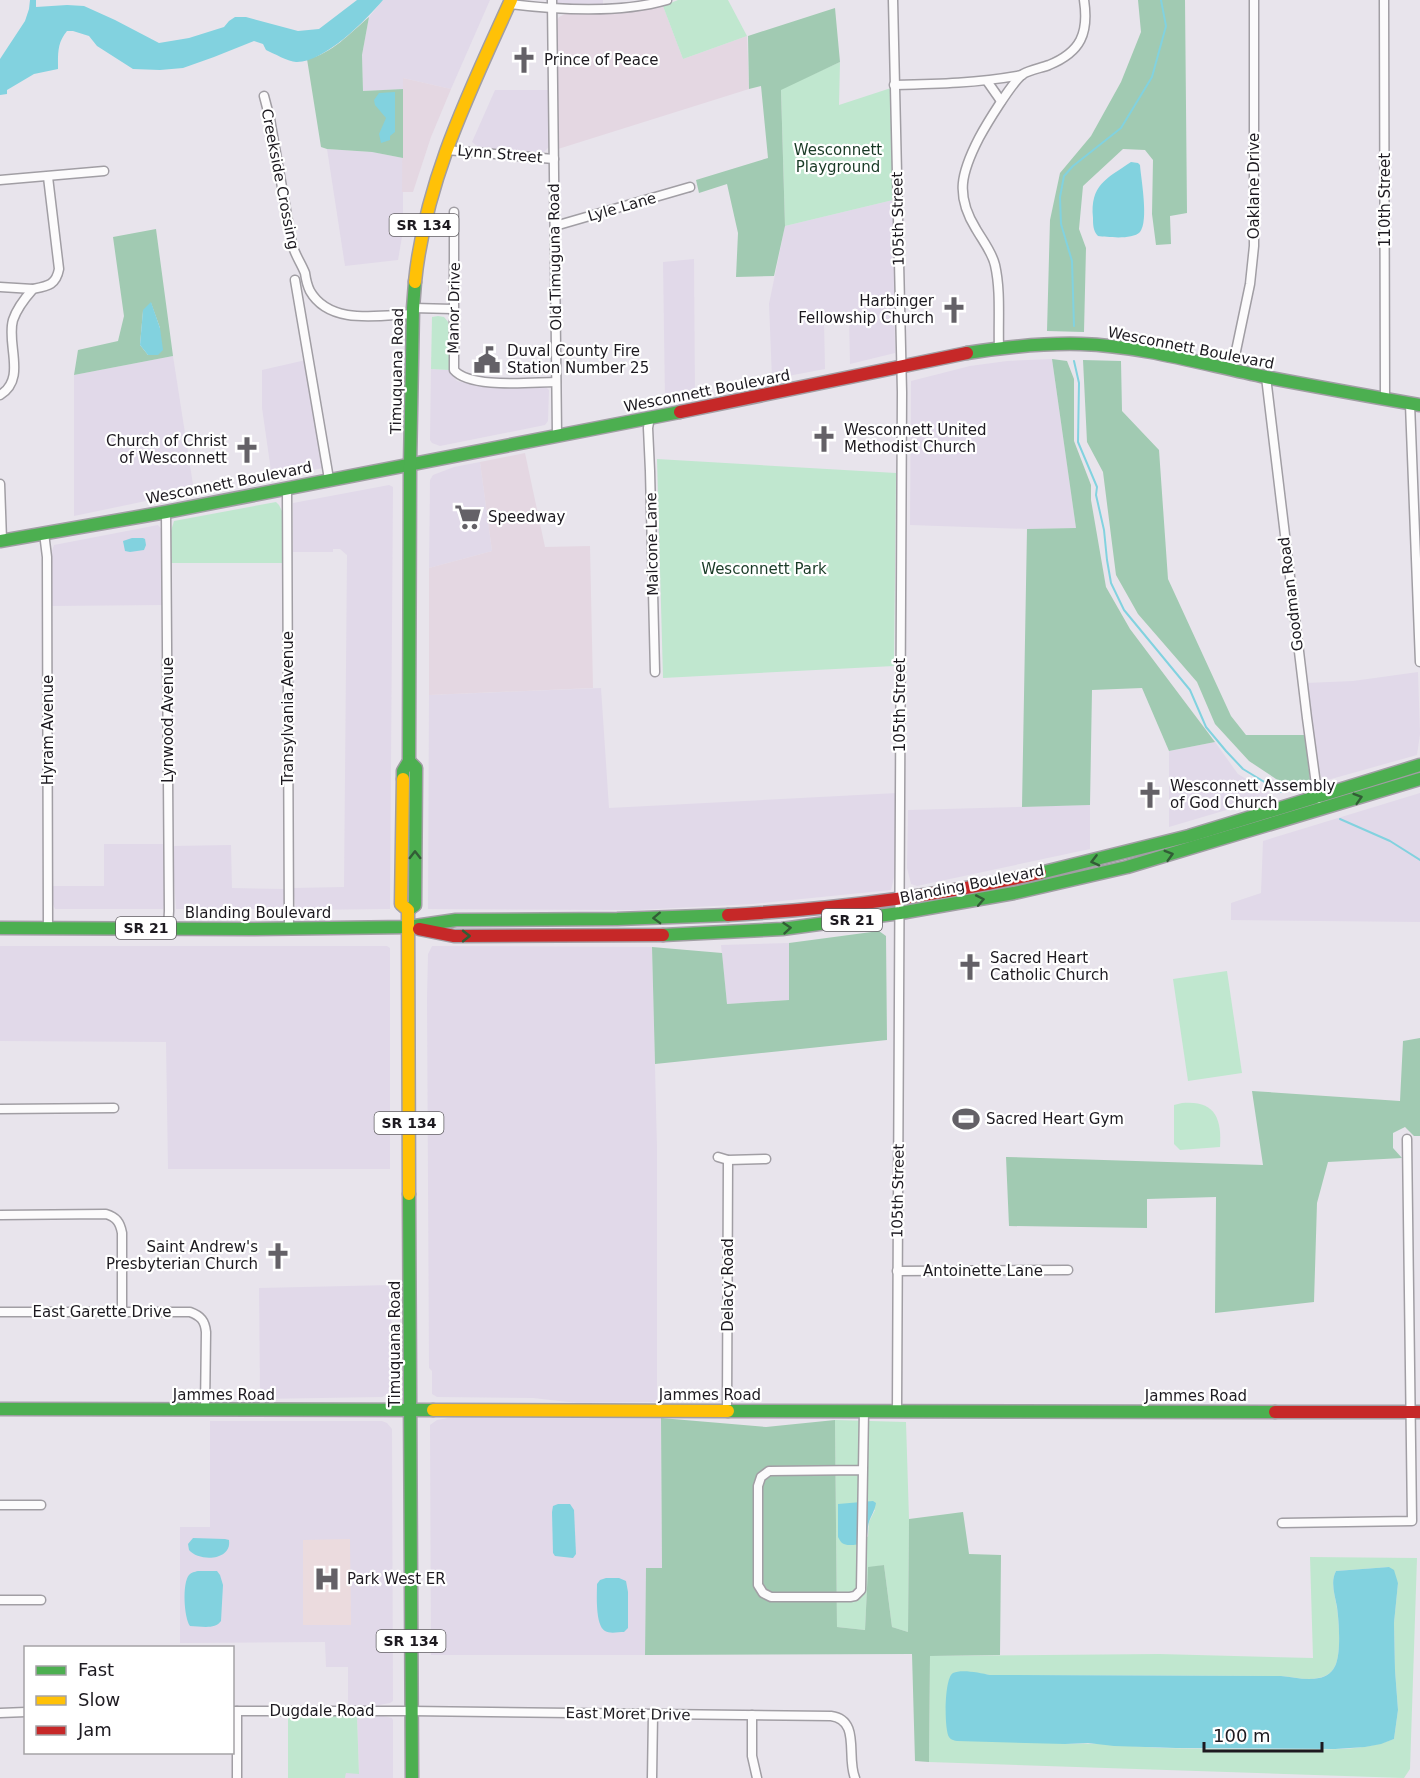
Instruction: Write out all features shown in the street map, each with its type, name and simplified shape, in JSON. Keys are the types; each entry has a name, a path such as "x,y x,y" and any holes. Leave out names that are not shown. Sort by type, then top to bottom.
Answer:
{"main road":[{"name":"Timuquana Road","path":"412,1778 408,910 401,904 403,771 409,761 413,311 421,236 429,204 460,113 510,2"},
{"name":"Wesconnett Boulevard","path":"1,540 166,512 410,465 820,384 948,356 1035,344 1111,346 1415,405"},
{"name":"Blanding Boulevard","path":"408,927 454,936 668,935 819,925 965,903 1062,876 1420,765"},
{"name":"Blanding Boulevard","path":"0,928 408,927 456,920 618,919 778,912 1127,867 1420,779"},
{"path":"738,931 755,918 778,912"},
{"path":"668,935 681,928 722,926 735,914"},
{"name":"Jammes Road","path":"0,1409 1415,1412"}],"street":[{"path":"510,2 623,7 667,0"},
{"name":"105th Street","path":"892,0 901,367 897,1410"},
{"path":"894,85 987,81 1022,75 1058,61 1077,47 1083,38 1086,27 1084,0"},
{"name":"Oaklane Drive","path":"1232,370 1250,284 1254,246 1254,0"},
{"name":"110th Street","path":"1384,0 1385,400"},
{"name":"Old Timuguna Road","path":"552,4 557,435"},
{"path":"999,348 995,267 991,253 967,214 962,191 967,164 973,150 1001,102 1022,75"},
{"path":"987,81 1001,102"},
{"name":"Creekside Crossing","path":"264,96 292,244 313,295 321,303 344,315 367,317 453,309"},
{"name":"Lynn Street","path":"447,150 554,159"},
{"path":"0,180 104,171"},
{"path":"0,287 33,289 52,284 58,276 48,177"},
{"name":"Lyle Lane","path":"555,226 690,187"},
{"name":"Manor Drive","path":"454,212 454,370 458,375 490,382 556,382"},
{"path":"295,280 329,479"},
{"path":"0,395 12,384 14,374 12,322 21,304 33,289"},
{"name":"Goodman Road","path":"1266,377 1319,810"},
{"path":"1415,405 1420,662"},
{"name":"Malcone Lane","path":"650,417 648,428 655,672"},
{"path":"0,484 1,540"},
{"name":"Transylvania Avenue","path":"287,488 289,928"},
{"name":"Lynwood Avenue","path":"166,512 168,928"},
{"name":"Hyram Avenue","path":"44,533 47,569 48,928"},
{"path":"1189,836 1193,848"},
{"path":"0,1109 114,1108"},
{"path":"1282,1523 1412,1521 1411,1473 1415,1412 1407,1139"},
{"path":"718,1157 728,1160 766,1159"},
{"name":"Delacy Road","path":"727,1410 728,1160"},
{"path":"0,1215 106,1214 113,1216 122,1233 122,1312"},
{"name":"Antoinette Lane","path":"897,1271 1068,1270"},
{"name":"East Garette Drive","path":"0,1311 190,1312 198,1315 202,1319 206,1332 205,1410"},
{"path":"863,1470 769,1471 761,1477 758,1486 758,1585 763,1593 771,1597 850,1597 855,1596 861,1590 863,1470 864,1410"},
{"path":"0,1505 40,1505"},
{"path":"0,1600 41,1600"},
{"path":"235,1711 237,1778"},
{"name":"Dugdale Road","path":"235,1711 411,1711"},
{"name":"East Moret Drive","path":"411,1711 838,1717 849,1727 850,1761 855,1778"},
{"path":"0,1713 24,1712"},
{"path":"652,1778 653,1714"},
{"path":"753,1716 752,1756 757,1778"}],"shaded area":[{"path":"383,0 490,0 451,89 403,78 403,89 363,91 362,55 369,17"},
{"path":"557,0 603,0 603,6 562,6"},
{"path":"663,6 683,59 747,36 749,89 558,149 556,23 559,17 569,12 619,11"},
{"path":"403,78 451,89 431,137 413,192 402,192"},
{"path":"495,90 549,90 550,146 541,155 481,149 472,142"},
{"path":"327,149 372,152 403,158 403,231 398,260 345,266"},
{"path":"893,200 895,353 850,364 849,316 824,321 825,369 772,379 769,304 785,226"},
{"path":"694,259 695,395 665,402 663,262"},
{"path":"173,356 194,491 74,516 74,375"},
{"path":"1052,359 1076,528 1027,529 910,525 911,381 970,366 1007,361"},
{"path":"306,360 323,468 272,478 262,408 262,370"},
{"path":"431,369 449,370 457,381 484,387 545,386 549,390 548,421 545,425 440,446 432,443 430,440"},
{"path":"525,453 545,547 590,546 593,688 429,695 429,568 492,551 480,462"},
{"path":"480,462 492,551 429,568 430,480 433,475 454,467"},
{"path":"389,485 393,487 390,909 296,910 293,888 344,887 347,555 340,549 333,549 333,552 293,552 293,503"},
{"path":"158,525 162,530 163,538 164,605 50,606 51,554 54,545"},
{"path":"1418,672 1420,734 1417,755 1324,781 1317,768 1306,683 1353,681"},
{"path":"601,688 609,808 897,793 896,869 891,890 752,904 637,910 428,909 429,695"},
{"path":"1215,742 1238,774 1274,796 1169,827 1169,751"},
{"path":"1420,793 1420,922 1231,920 1231,903 1261,893 1263,841"},
{"path":"1090,805 1090,849 917,886 911,884 907,868 908,810"},
{"path":"104,844 165,844 163,909 55,909 52,902 52,886 104,886"},
{"path":"231,845 232,888 285,889 283,909 176,909 172,846"},
{"path":"789,943 789,1000 727,1004 721,945"},
{"path":"0,946 387,946 390,948 390,1169 168,1169 166,1042 0,1041"},
{"path":"432,946 652,947 657,1147 657,1402 577,1403 533,1398 437,1397 432,1394 432,1371 429,1368 427,998 428,954"},
{"path":"391,1285 392,1392 382,1397 260,1399 259,1288"},
{"path":"661,1414 662,1568 646,1569 645,1655 431,1655 430,1425 437,1420 453,1417"},
{"path":"210,1421 382,1421 392,1429 393,1701 390,1703 374,1706 348,1706 348,1667 326,1667 325,1642 180,1643 180,1527 210,1527"},
{"name":"Park West ER","path":"350,1539 351,1625 303,1625 303,1540"},
{"path":"379,1715 393,1720 393,1778 345,1778 346,1773 359,1773 357,1716"}],"green space":[{"path":"678,0 728,0 747,36 683,59 663,6"},
{"path":"1138,0 1185,0 1187,213 1170,216 1171,244 1156,245 1152,214 1153,160 1145,150 1123,149 1083,186 1079,229 1086,248 1084,332 1047,331 1050,220 1060,173 1091,136 1121,82 1141,32"},
{"path":"835,8 840,62 781,90 785,226 774,276 736,277 738,233 727,184 699,193 696,180 768,158 761,86 749,89 748,36"},
{"path":"369,17 362,55 363,91 403,89 403,158 372,152 321,147 307,59 333,48"},
{"name":"Wesconnett Playground","path":"840,62 839,105 891,88 893,200 785,226 781,89"},
{"path":"156,229 173,356 74,375 78,350 118,341 124,316 113,237","holes":["151,303 160,328 148,355 140,345 143,311"]},
{"path":"432,317 444,317 449,323 449,370 431,369"},
{"path":"1052,359 1067,361 1074,379 1074,441 1091,485 1091,500 1106,587 1130,629 1215,742 1169,751 1142,688 1092,690 1090,805 1022,807 1027,529 1076,528"},
{"path":"1083,360 1121,361 1122,411 1159,450 1168,579 1231,716 1246,735 1305,735 1310,780 1307,787 1294,791 1249,761 1215,724 1197,682 1138,614 1116,575 1103,472 1087,442"},
{"name":"Wesconnett Park","path":"657,459 896,473 894,666 663,678"},
{"path":"276,502 282,511 283,563 171,563 171,531 174,521"},
{"path":"879,931 886,936 887,1040 655,1064 652,947 722,953 727,1004 789,1000 789,943"},
{"path":"1227,971 1242,1073 1188,1081 1173,979"},
{"path":"1420,1038 1420,1136 1414,1136 1405,1127 1393,1133 1393,1148 1402,1158 1328,1162 1317,1203 1314,1302 1215,1313 1216,1197 1147,1199 1147,1228 1009,1226 1006,1157 1263,1165 1252,1091 1400,1101 1403,1041"},
{"path":"1202,1104 1214,1113 1219,1127 1220,1147 1180,1150 1174,1144 1174,1105"},
{"path":"661,1418 766,1427 835,1420 837,1627 865,1630 868,1567 884,1565 892,1627 908,1632 909,1519 963,1512 969,1554 1001,1555 1000,1655 930,1656 929,1762 915,1761 912,1654 645,1655 646,1568 662,1568"},
{"path":"835,1420 906,1422 909,1519 908,1632 892,1627 884,1565 868,1568 865,1630 837,1627","holes":["838,1504 851,1504 875,1510 869,1522 868,1537 838,1527"]},
{"path":"1310,1557 1417,1558 1410,1769 1404,1778 929,1762 930,1656 1159,1654 1313,1658","holes":["1389,1567 1398,1583 1394,1623 1398,1710 1394,1739 1369,1746 1329,1749 1226,1749 1065,1744 975,1673 990,1675 1281,1676 1309,1679 1321,1677 1329,1674 1333,1669 1339,1651 1333,1584 1336,1571"]},
{"path":"288,1716 357,1716 359,1774 346,1773 345,1778 288,1778"}],"water":[{"path":"30,0 36,0 36,7 84,6 159,43 189,38 224,27 235,17 246,17 298,31 319,29 357,0 383,0 344,39 319,56 296,62 266,50 263,44 254,41 183,68 133,69 97,46 89,36 67,31 60,44 58,69 34,74 7,90 7,94 0,95 0,59 25,21"},
{"path":"395,92 395,132 390,136 390,140 381,143 379,134 386,118 375,105 374,100 379,93"},
{"path":"1131,162 1140,165 1143,189 1143,227 1136,235 1131,236 1098,236 1094,227 1093,207 1097,190 1107,178"},
{"path":"151,302 160,328 163,350 158,355 148,355 140,345 143,310"},
{"path":"132,538 145,539 144,550 125,551 123,541"},
{"path":"873,1501 876,1503 865,1541 857,1545 842,1543 838,1537 838,1504"},
{"path":"570,1504 574,1510 576,1554 573,1558 555,1556 553,1553 552,1512 553,1506"},
{"path":"193,1538 229,1540 229,1547 220,1556 207,1558 189,1550 188,1544"},
{"path":"1389,1567 1394,1570 1398,1583 1394,1623 1398,1710 1394,1739 1381,1744 1335,1749 1176,1748 1088,1743 957,1741 951,1739 947,1732 946,1693 948,1684 953,1673 961,1671 990,1675 1281,1676 1310,1679 1324,1677 1335,1667 1339,1651 1337,1607 1333,1584 1336,1571"},
{"path":"198,1571 217,1571 220,1575 223,1585 221,1621 215,1626 190,1626 186,1616 185,1585 189,1575"},
{"path":"606,1578 619,1578 626,1581 628,1628 624,1632 607,1632 600,1623 597,1609 597,1584"}],"waterway":[{"path":"1074,326 1072,261 1061,224 1060,197 1064,176 1073,166 1121,128 1152,77 1166,26 1161,0"},
{"path":"1074,361 1079,383 1078,442 1097,487 1096,495 1104,530 1111,583 1124,610 1190,690 1206,727 1243,769 1281,792"},
{"path":"1340,819 1390,841 1420,860"}],"traffic: fast":[{"path":"403,779 403,771 409,761 410,465 415,282"},
{"path":"967,353 1010,347 1067,344 1128,348 1266,377 1420,405"},
{"path":"0,541 166,512 680,412"},
{"path":"408,910 415,905 416,768 409,761"},
{"path":"1040,873 1189,836 1420,765"},
{"path":"663,935 782,929 900,913 1014,893 1127,867 1420,779"},
{"path":"0,928 408,927 456,920 617,919 728,915"},
{"path":"409,1194 412,1778"},
{"path":"0,1409 433,1410"},
{"path":"728,1411 1275,1412"}],"traffic: slow":[{"path":"415,282 428,208 439,172 465,103 511,0"},
{"path":"403,779 401,904 408,910 409,1194"},
{"path":"433,1410 728,1411"}],"traffic: jam":[{"path":"680,412 967,353"},
{"path":"728,915 885,900 1040,873"},
{"path":"419,929 454,936 663,935"},
{"path":"1275,1412 1420,1412"}],"place":[{"name":"Prince of Peace","path":"524,60"},
{"name":"Harbinger Fellowship Church","path":"954,310"},
{"name":"Duval County Fire Station Number 25","path":"487,360"},
{"name":"Wesconnett United Methodist Church","path":"824,439"},
{"name":"Church of Christ of Wesconnett","path":"247,450"},
{"name":"Speedway","path":"468,517"},
{"name":"Wesconnett Assembly of God Church","path":"1150,795"},
{"name":"Sacred Heart Catholic Church","path":"970,967"},
{"name":"Sacred Heart Gym","path":"966,1119"},
{"name":"Saint Andrew's Presbyterian Church","path":"278,1256"},
{"name":"Park West ER","path":"327,1579"}]}
